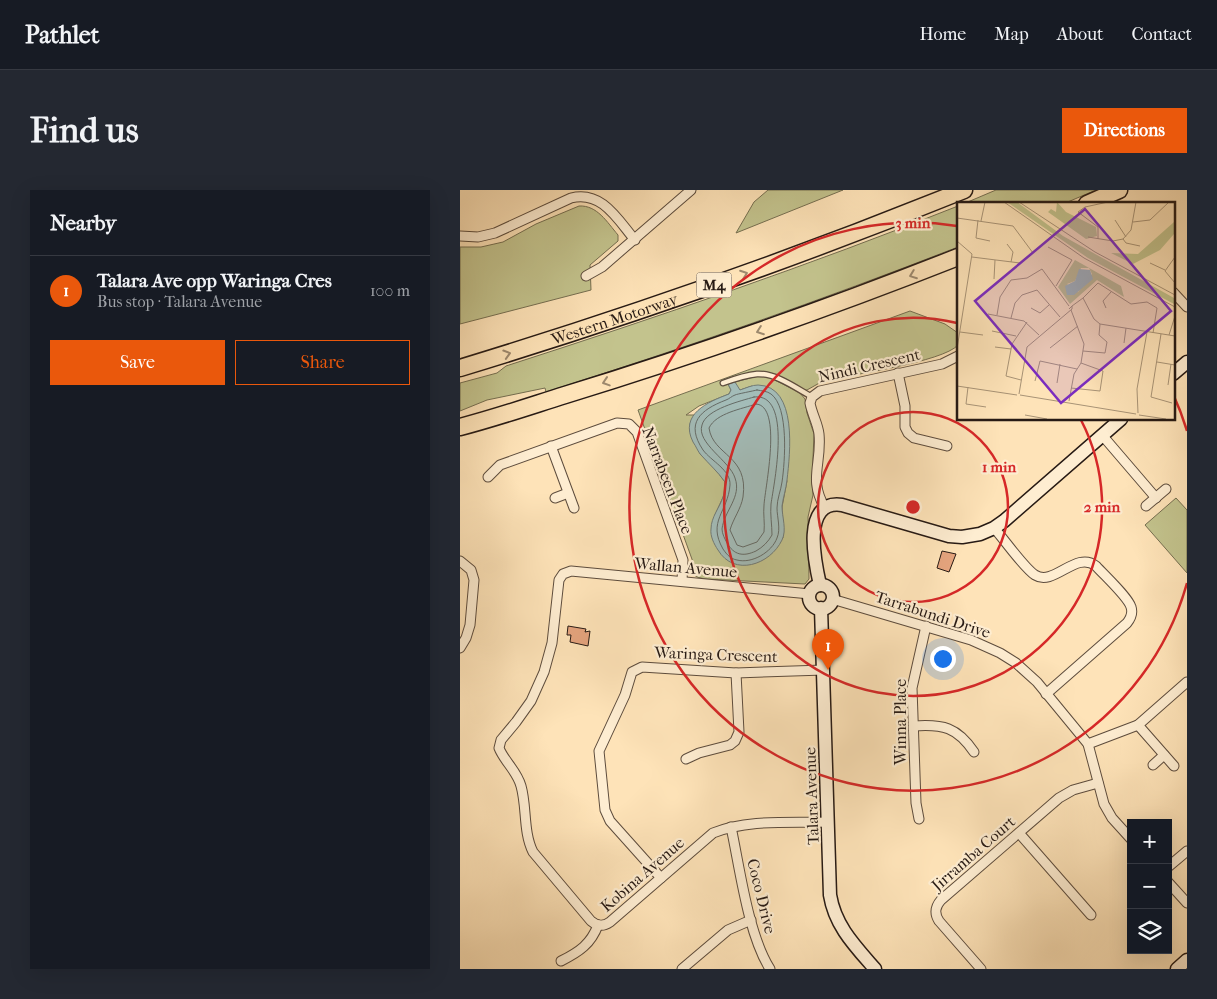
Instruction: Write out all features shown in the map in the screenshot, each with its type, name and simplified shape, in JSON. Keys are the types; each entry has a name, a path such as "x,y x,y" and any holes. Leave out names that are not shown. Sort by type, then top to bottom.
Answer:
{"highway":[{"name":"Western Motorway","path":"460,368 679,297 817,247 964,190"},
{"path":"1092,202 1119,190"},
{"path":"460,427 734,340 841,302 957,257"}],"street":[{"path":"586,276 600,269 690,190"},
{"path":"460,236 495,234 570,198 583,196 602,202 634,240"},
{"path":"1174,293 1187,307"},
{"name":"Nindi Crescent","path":"825,508 818,495 816,486 819,435 811,407 812,396 820,391 942,364 957,356"},
{"path":"1174,373 1187,362"},
{"path":"898,374 905,406 905,427 907,432 914,438 947,446"},
{"path":"820,585 814,556 814,528 816,518 825,508 832,505 842,505 948,536 962,537 974,535 994,528 1015,512 1120,420"},
{"name":"Narrabeen Place","path":"488,477 500,465 617,423 626,423 634,427 683,560 682,581"},
{"path":"1102,436 1156,498"},
{"path":"551,446 574,508"},
{"path":"1146,506 1166,489"},
{"path":"555,498 568,493"},
{"path":"994,528 1035,575 1046,577 1080,562 1090,562 1096,566 1130,606 1131,616 1127,623 1046,694"},
{"path":"460,561 471,570 474,580 470,625 466,638 460,648"},
{"name":"Wallan Avenue","path":"561,576 571,571 810,594"},
{"name":"Kobina Avenue","path":"561,576 558,583 552,643 544,672 530,701 501,740 499,748 514,770 520,783 528,840 533,852 591,921 598,925 605,925 610,922 708,837 720,830 748,825 827,822"},
{"path":"820,585 830,589 832,599 828,606 821,608 812,604 810,594 813,588 820,585"},
{"name":"Tarrabundi Drive","path":"832,599 970,640 1000,653 1022,668 1088,744 1102,799 1110,814 1127,834"},
{"name":"Talara Avenue","path":"821,608 830,895 835,916 847,937 875,969"},
{"name":"Winna Place","path":"919,819 916,803 913,683 926,626"},
{"name":"Waringa Crescent","path":"661,878 607,815 599,756 600,749 625,695 630,675 636,668 645,667 736,673 824,670"},
{"path":"686,759 699,753 730,745 737,738 739,732 736,673"},
{"path":"1088,744 1138,724 1187,682"},
{"path":"1138,724 1174,766"},
{"path":"914,726 932,725 956,732 966,740 974,752"},
{"path":"1153,765 1164,755"},
{"name":"Jirramba Court","path":"981,969 939,921 935,910 941,900 1063,795 1072,790 1098,783"},
{"name":"Coco Drive","path":"730,828 751,920 760,949 770,969"},
{"path":"1019,833 1091,915"},
{"path":"1172,864 1187,851"},
{"path":"1172,886 1187,903"},
{"path":"682,969 728,930 751,920"},
{"path":"561,961 577,952 590,941 598,925"},
{"path":"1176,969 1187,960"}],"lane":[{"path":"723,383 746,376 763,374 772,376 812,396"}],"green space":[{"path":"768,190 843,190 736,233 754,202"},
{"path":"996,190 1096,190 1068,202 968,202"},
{"path":"579,206 585,206 596,211 618,235 618,241 590,265 591,290 460,324 460,247 481,247 503,242 536,224"},
{"path":"957,206 957,247 805,305 650,358 546,392 545,388 487,400 460,411 460,383 497,373 506,366 734,290"},
{"path":"910,311 945,324 957,332 957,346 934,357 895,367 823,381 807,390 802,390 763,372 745,374 723,385 728,384 731,390 729,394 699,406 686,415 694,415 690,424 700,454 714,467 725,482 724,495 715,515 783,538 782,507 787,481 752,386 740,390 735,382 758,376 769,377 800,393 805,399 807,413 814,434 813,495 808,517 809,579 805,584 705,579 691,573 693,562 638,410"},
{"path":"1176,498 1187,510 1187,573 1145,525"}],"water":[{"path":"735,382 740,390 758,385 771,388 780,397 786,409 790,439 787,480 782,506 784,528 782,540 769,556 761,561 742,565 733,563 725,558 713,540 711,525 724,495 725,482 700,454 690,432 690,424 698,410 729,394 731,390 728,384"}],"building":[{"path":"942,551 956,554 949,572 937,568"},
{"path":"568,626 586,629 585,632 590,631 588,646 570,642 571,635 567,635"}],"place":[{"name":"Talara Ave opp Waringa Cres","path":"828,670"}]}
